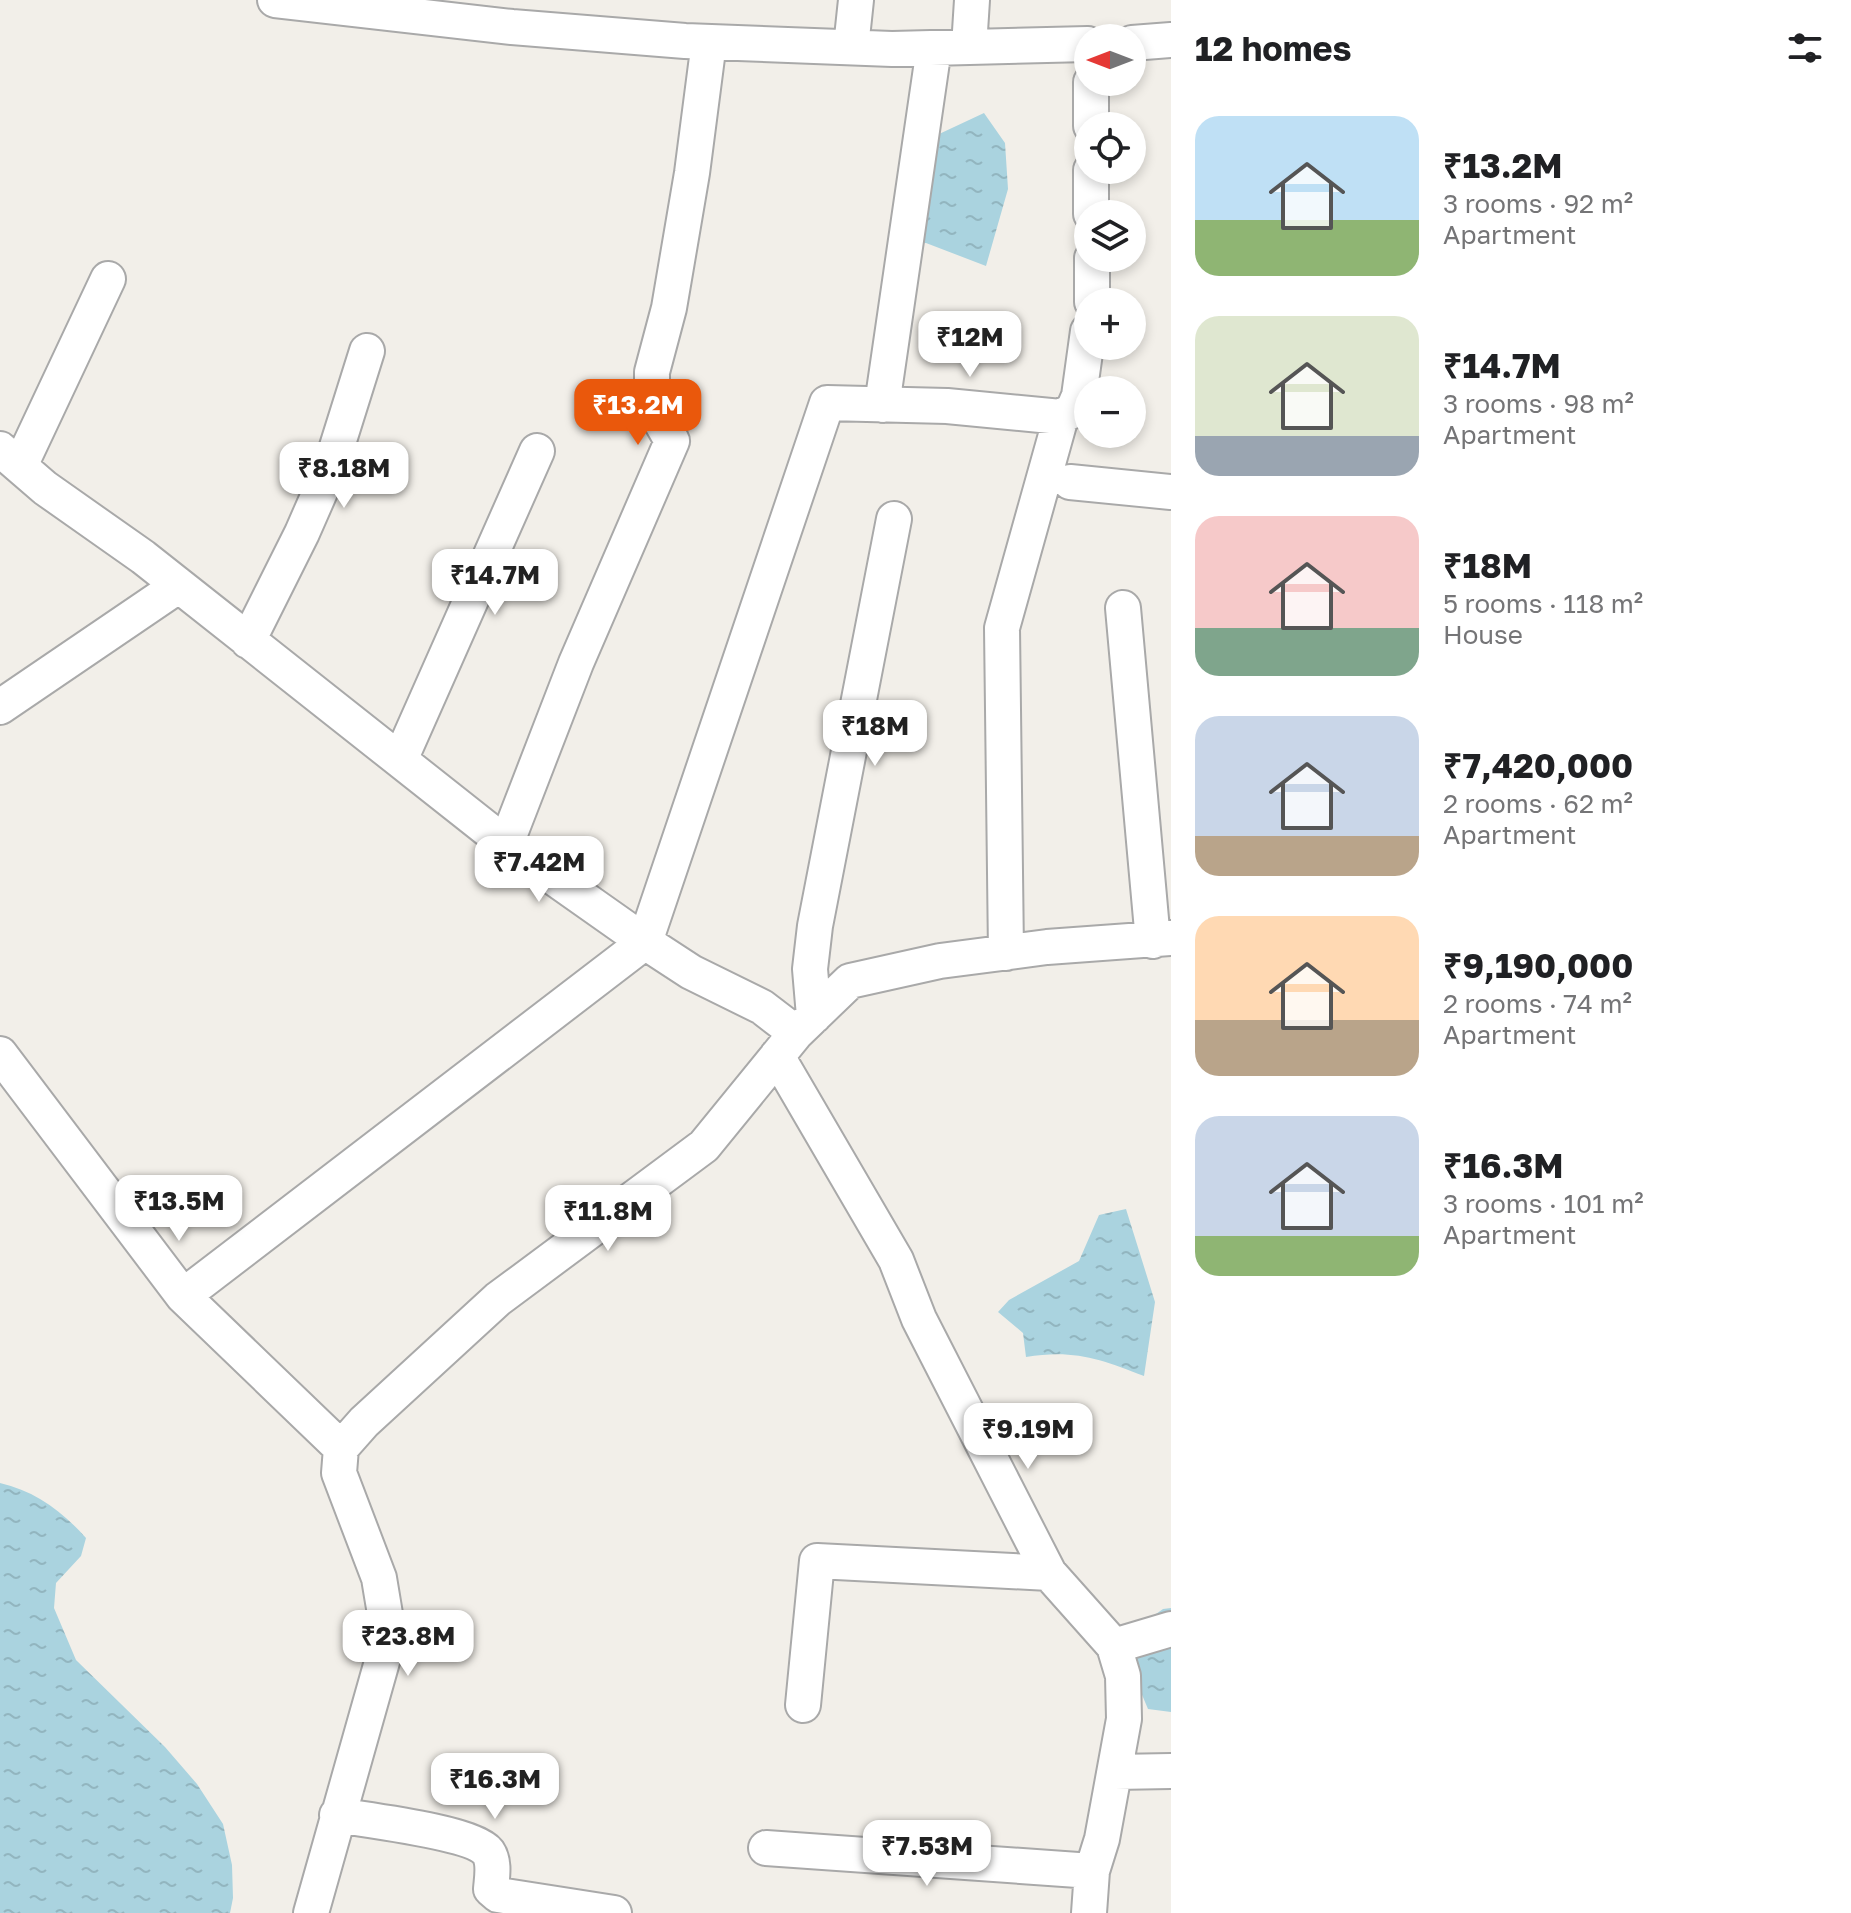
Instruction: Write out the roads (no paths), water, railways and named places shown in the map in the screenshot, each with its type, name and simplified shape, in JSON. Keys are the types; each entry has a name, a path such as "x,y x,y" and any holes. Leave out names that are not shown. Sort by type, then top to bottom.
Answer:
{"street":[{"path":"275,0 512,27 709,42 934,48 1074,44"},
{"path":"851,47 856,0"},
{"path":"969,47 972,0"},
{"path":"1146,42 1171,40"},
{"path":"506,844 576,663 672,441 652,406 652,372 669,308 682,233 709,42"},
{"path":"882,405 934,48"},
{"path":"108,279 10,458 506,844 691,972 762,1007 795,1035 896,1260 919,1319 1049,1573 1114,1646 1123,1676 1124,1719 1102,1839 1092,1871 1089,1913"},
{"path":"248,641 330,469 367,351"},
{"path":"183,1296 645,942 827,403 947,406 1061,417 1073,410 1079,396 1084,360"},
{"path":"1006,953 1002,628 1061,417"},
{"path":"400,760 537,451"},
{"path":"1070,482 1171,492"},
{"path":"795,1035 894,519"},
{"path":"0,707 178,586"},
{"path":"311,1913 385,1651 387,1626 379,1578 339,1473 341,1448 364,1422 498,1299 704,1146 795,1035 850,981 940,961 1047,947 1162,940 1123,608"},
{"path":"0,1054 183,1296 341,1448"},
{"path":"803,1705 817,1561 1049,1573"},
{"path":"1114,1646 1171,1629"},
{"path":"1115,1772 1171,1771"},
{"path":"337,1815 454,1836 476,1844 487,1851 492,1863 491,1889 498,1895 614,1913"},
{"path":"766,1848 1092,1871"}],"water":[{"path":"984,113 1005,143 1008,189 986,266 926,243 913,244 922,142"},
{"path":"1126,1209 1155,1302 1144,1376 1086,1357 1058,1354 1026,1357 1023,1333 998,1312 1009,1300 1079,1261 1099,1215"},
{"path":"0,1483 25,1491 47,1503 86,1538 81,1556 56,1583 54,1608 76,1660 165,1747 197,1784 223,1824 232,1865 230,1913 0,1913"},
{"path":"1171,1608 1171,1712 1148,1709 1132,1671 1139,1626 1163,1609"}]}
